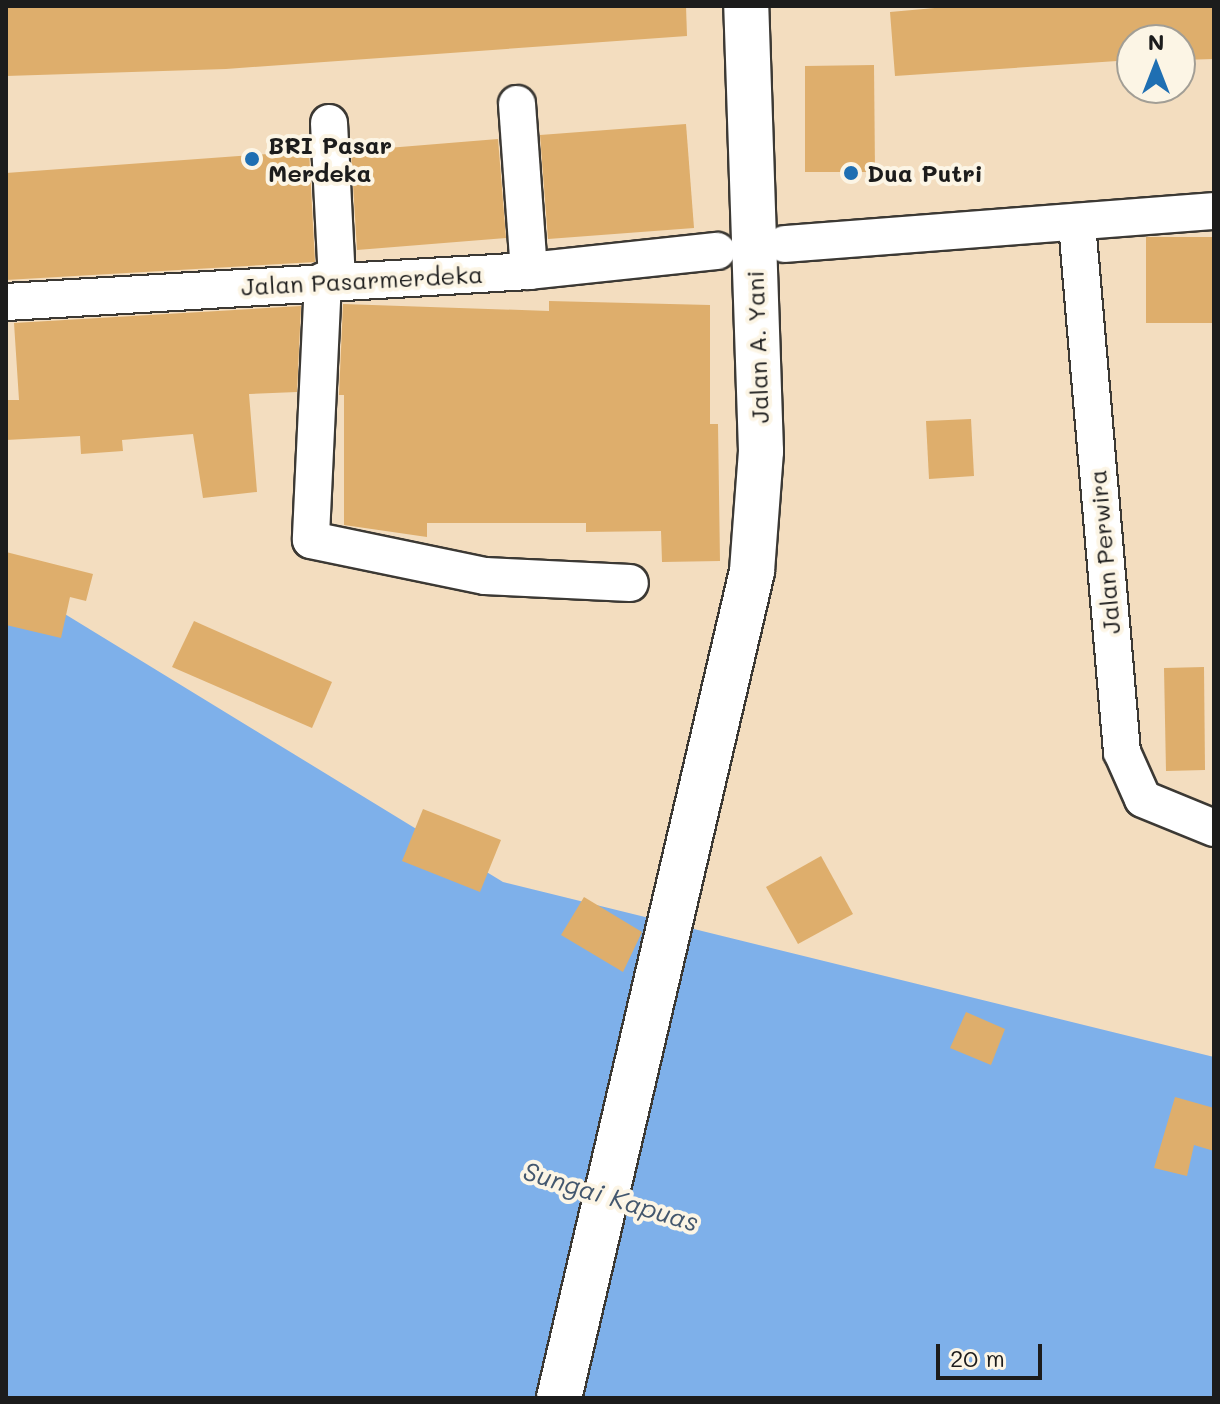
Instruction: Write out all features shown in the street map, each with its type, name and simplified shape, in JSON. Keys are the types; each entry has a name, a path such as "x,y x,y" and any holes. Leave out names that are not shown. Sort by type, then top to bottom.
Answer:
{"highway":[{"name":"Jalan A. Yani","path":"559,1398 752,571 761,451 746,6"}],"street":[{"path":"517,104 529,271"},
{"path":"329,123 330,280 311,540 485,576 630,583"},
{"path":"785,244 1077,224 1214,211"},
{"name":"Jalan Perwira","path":"1077,224 1122,752 1143,799 1214,828"},
{"name":"Jalan Pasarmerdeka","path":"6,302 330,280 529,271 717,251"}],"water":[{"name":"Sungai Kapuas","path":"6,578 503,882 1214,1057 1214,1398 6,1398"}],"building":[{"path":"6,6 686,6 687,36 226,69 6,76"},
{"path":"957,6 1214,6 1214,59 1196,60 1196,24 1116,24 1116,61 895,76 890,12"},
{"path":"874,65 875,172 805,172 805,66"},
{"path":"686,124 694,228 548,239 540,135"},
{"path":"498,139 506,238 357,250 351,151"},
{"path":"309,151 315,262 6,280 6,173"},
{"path":"1146,237 1214,237 1214,323 1146,323"},
{"path":"549,301 710,305 710,424 718,424 720,561 662,562 661,531 586,532 586,523 427,523 427,537 344,525 344,395 339,395 343,304 549,311"},
{"path":"301,306 297,392 249,394 257,492 203,498 193,434 122,440 123,451 81,454 80,436 6,440 6,400 19,400 14,323"},
{"path":"971,419 974,476 929,479 926,421"},
{"path":"6,552 93,574 86,601 70,597 61,638 6,625"},
{"path":"194,621 332,682 312,728 172,667"},
{"path":"1204,667 1205,770 1166,771 1164,668"},
{"path":"423,809 501,840 480,892 402,861"},
{"path":"821,856 853,914 798,944 766,887"},
{"path":"584,897 642,932 623,972 561,935"},
{"path":"966,1012 1005,1029 991,1065 950,1048"},
{"path":"1175,1097 1214,1108 1214,1151 1194,1145 1187,1176 1154,1168"}],"place":[{"name":"BRI Pasar Merdeka","path":"252,159"},
{"name":"Dua Putri","path":"851,173"}]}
